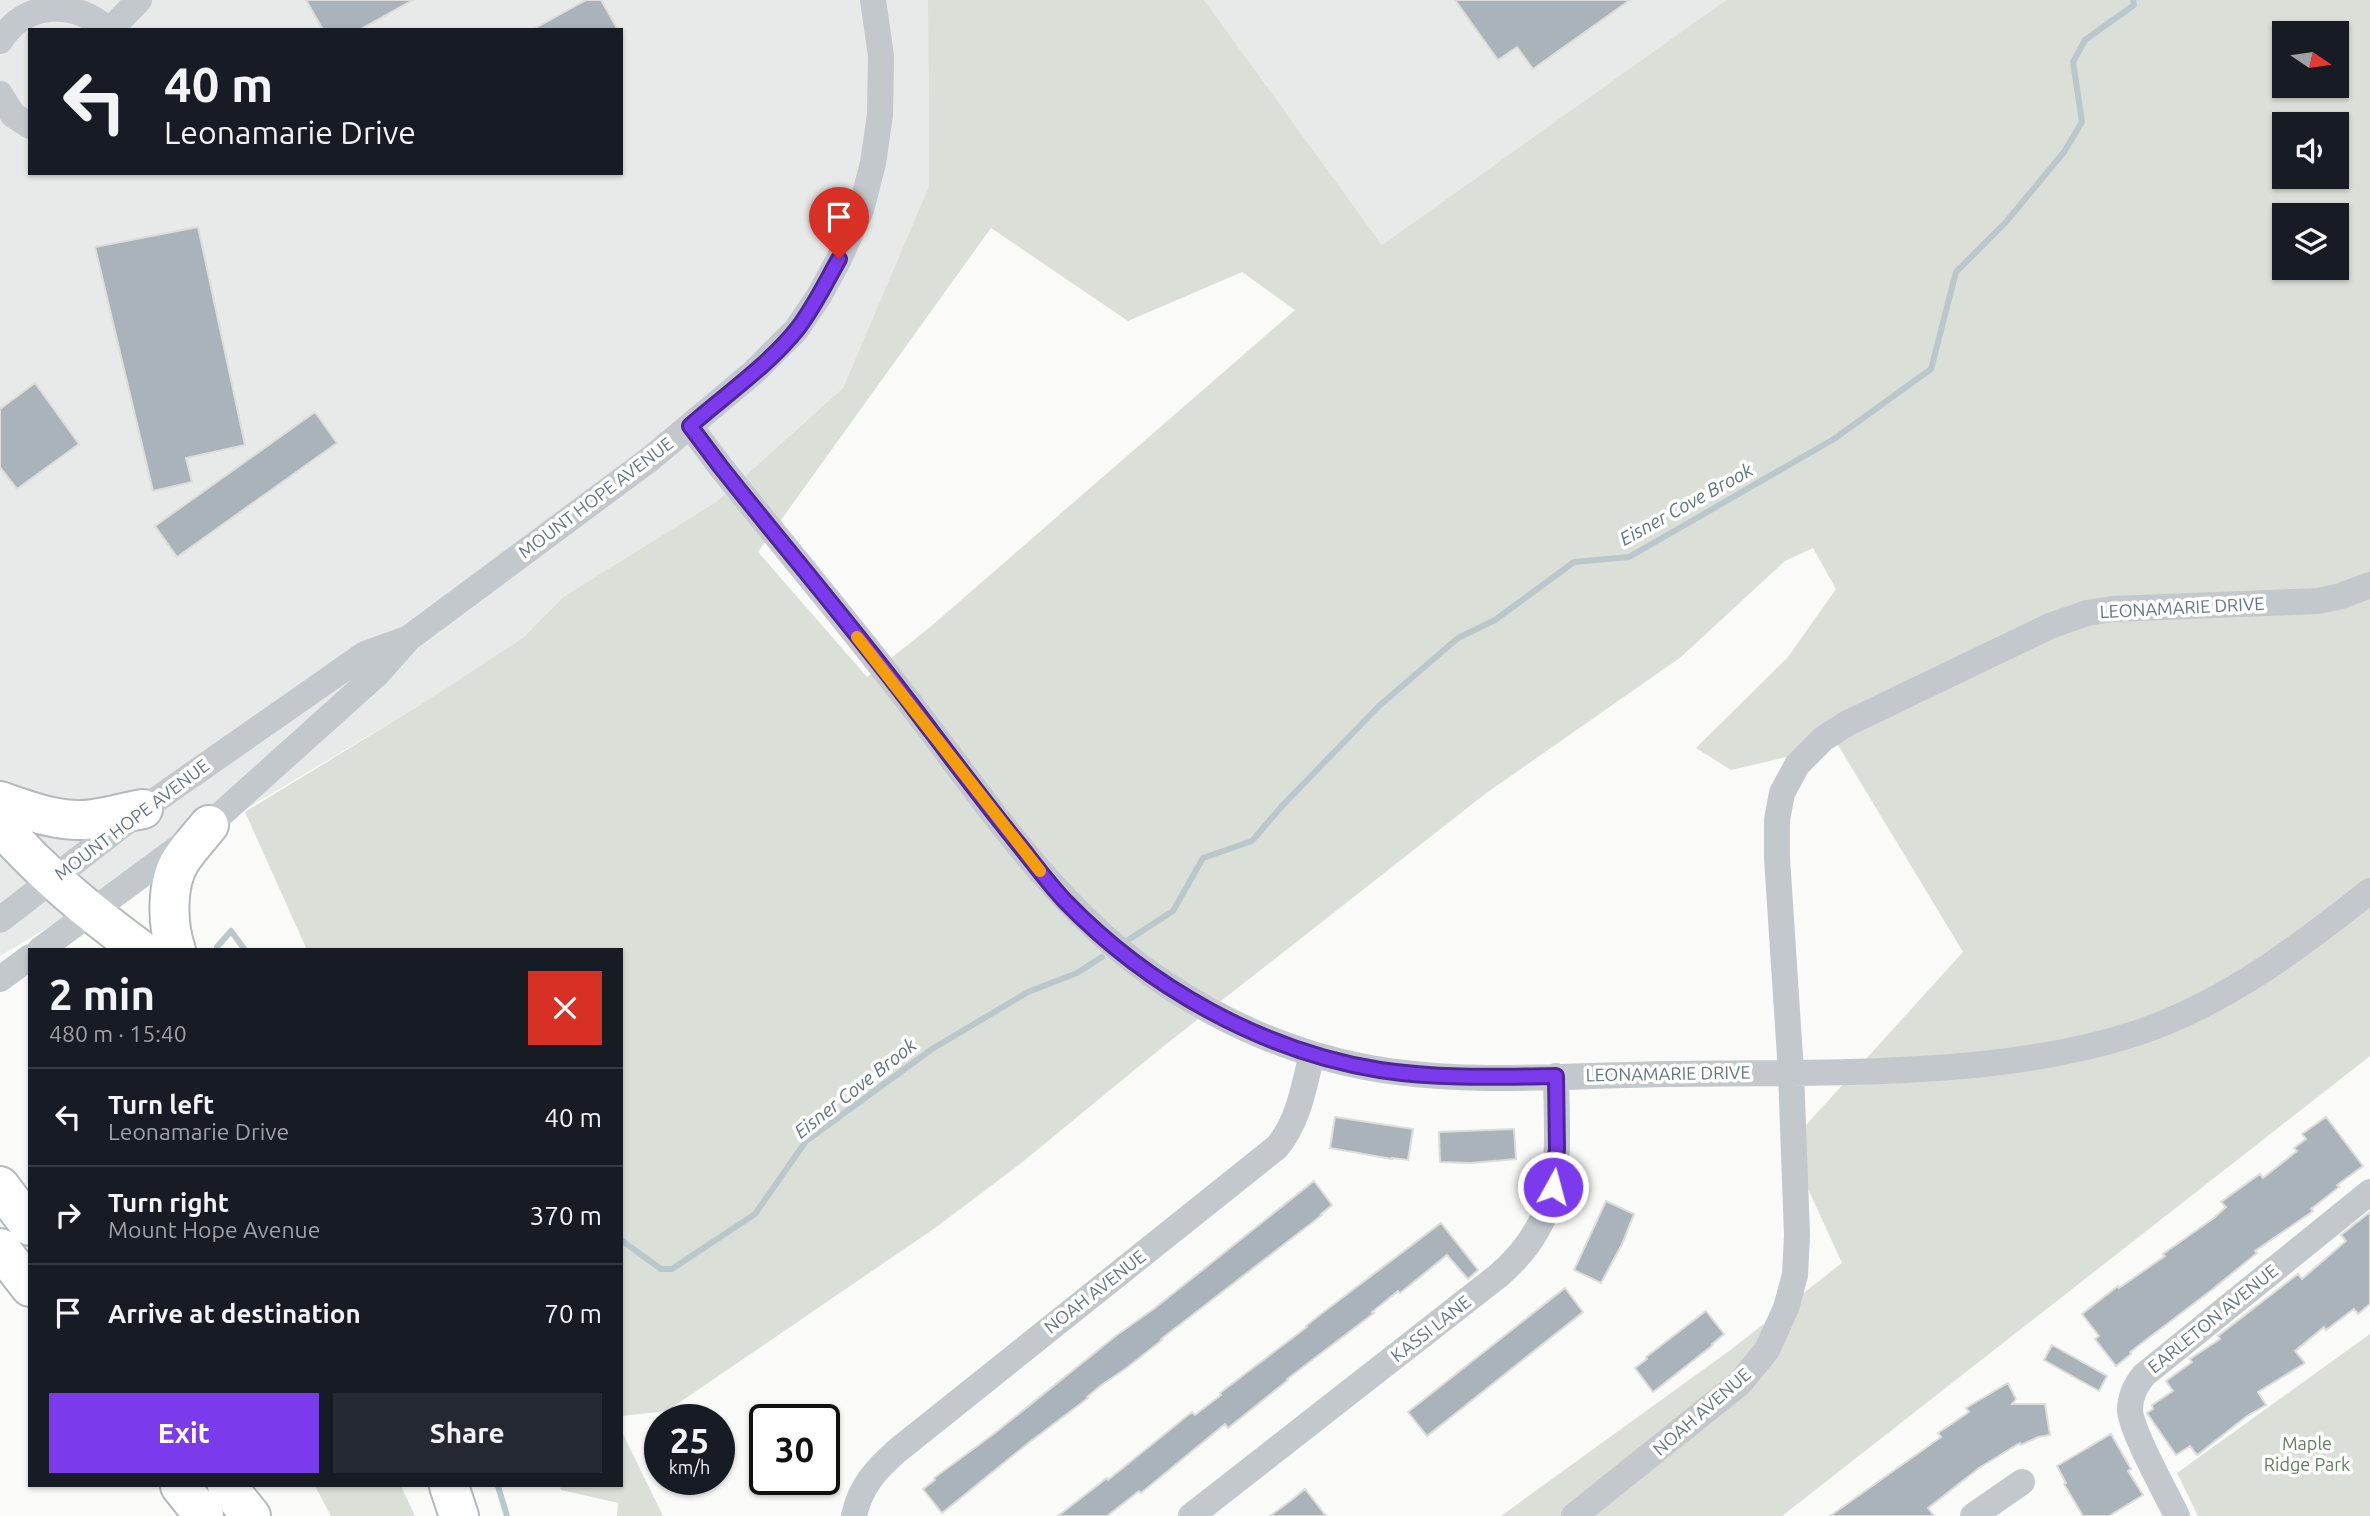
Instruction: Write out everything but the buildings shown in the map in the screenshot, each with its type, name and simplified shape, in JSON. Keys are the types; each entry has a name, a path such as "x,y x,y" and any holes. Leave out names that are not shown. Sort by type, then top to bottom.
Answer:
{"highway":[{"path":"0,801 59,818 91,820 143,808"},
{"path":"0,825 32,862 51,879 138,948"},
{"path":"175,948 168,905 179,862 209,825"},
{"path":"0,1186 28,1223"},
{"path":"0,1248 28,1284"},
{"path":"181,1487 204,1516"},
{"path":"228,1487 251,1516"},
{"path":"449,1487 459,1516"}],"street":[{"path":"111,28 139,0"},
{"name":"MOUNT HOPE AVENUE","path":"43,948 209,825 377,674 409,638 650,459 754,372 796,330 839,259 861,209 873,163 880,115 881,56 873,0"},
{"path":"0,41 11,24 29,10 55,3 78,6 97,16 107,28"},
{"path":"0,94 13,114 28,125"},
{"name":"LEONAMARIE DRIVE","path":"690,426 914,708 982,800 1066,902 1123,953 1174,989 1213,1013 1255,1033 1312,1054 1362,1067 1414,1074 1479,1077 1889,1069 1986,1062 2062,1052 2136,1033 2204,1005 2250,980 2304,943 2370,891"},
{"name":"LEONAMARIE DRIVE","path":"1791,1072 1777,858 1777,820 1782,793 1791,774 1805,756 1823,740 1846,724 2037,632 2074,617 2112,609 2310,601 2341,596 2370,584"},
{"name":"MOUNT HOPE AVENUE","path":"0,920 143,808 365,654 409,638"},
{"path":"0,979 28,958"},
{"name":"NOAH AVENUE","path":"854,1516 860,1496 869,1480 890,1457 959,1399 1277,1147 1288,1132 1297,1112 1312,1054"},
{"name":"NOAH AVENUE","path":"1574,1516 1733,1390 1755,1367 1773,1341 1793,1288 1796,1262 1791,1072"},
{"name":"KASSI LANE","path":"1191,1516 1498,1276 1522,1252 1536,1235 1545,1216 1553,1187 1557,1149 1556,1076"},
{"name":"EARLETON AVENUE","path":"2177,1516 2131,1417 2132,1395 2136,1385 2144,1375 2370,1192"},
{"path":"1973,1516 2022,1482"}],"shaded area":[{"path":"0,0 928,0 929,186 843,388 716,502 563,597 524,637 420,705 0,956"},
{"path":"1204,0 1726,0 1382,245"}],"green space":[{"path":"928,0 1204,0 1382,245 1726,0 2370,0 2370,1056 1782,1516 1501,1516 1729,1351 1842,1263 1788,1145 1963,952 1838,745 1731,770 1696,748 1788,657 1836,589 1813,548 1785,561 1681,657 1485,794 1160,1049 1020,1164 935,1228 677,1404 644,1404 644,1414 623,1416 623,948 306,948 245,812 420,705 524,637 563,597 716,502 843,388 929,186","holes":["991,228 1128,321 1242,272 1295,310 929,628 867,677 758,552"]},
{"name":"Maple Ridge Park","path":"2370,1334 2370,1516 2198,1516 2177,1473"},
{"path":"623,1434 644,1477 644,1495 653,1495 663,1516 617,1516 618,1503 561,1490 560,1487 623,1487"},
{"path":"316,1487 401,1487 415,1516 331,1516"}],"waterway":[{"name":"Eisner Cove Brook","path":"1125,942 1173,911 1203,858 1252,841 1282,806 1379,706 1458,638 1495,620 1574,562 1629,557 1834,439 1931,369 1956,272 2006,222 2064,152 2082,122 2073,62 2085,40 2134,5 2133,0"},
{"name":"Eisner Cove Brook","path":"217,947 231,931 244,948"},
{"name":"Eisner Cove Brook","path":"623,1241 661,1269 672,1269 755,1214 806,1141 932,1049 1028,992 1077,973 1102,957"},
{"path":"498,1487 507,1516"}],"slow traffic":[{"path":"857,637 1040,871"}],"route":[{"path":"839,259 796,330 754,372 690,426 720,466 914,708 982,800 1052,887 1102,936 1164,984 1213,1013 1255,1033 1312,1054 1362,1067 1414,1074 1452,1077 1556,1076 1557,1149 1553,1187"}]}
